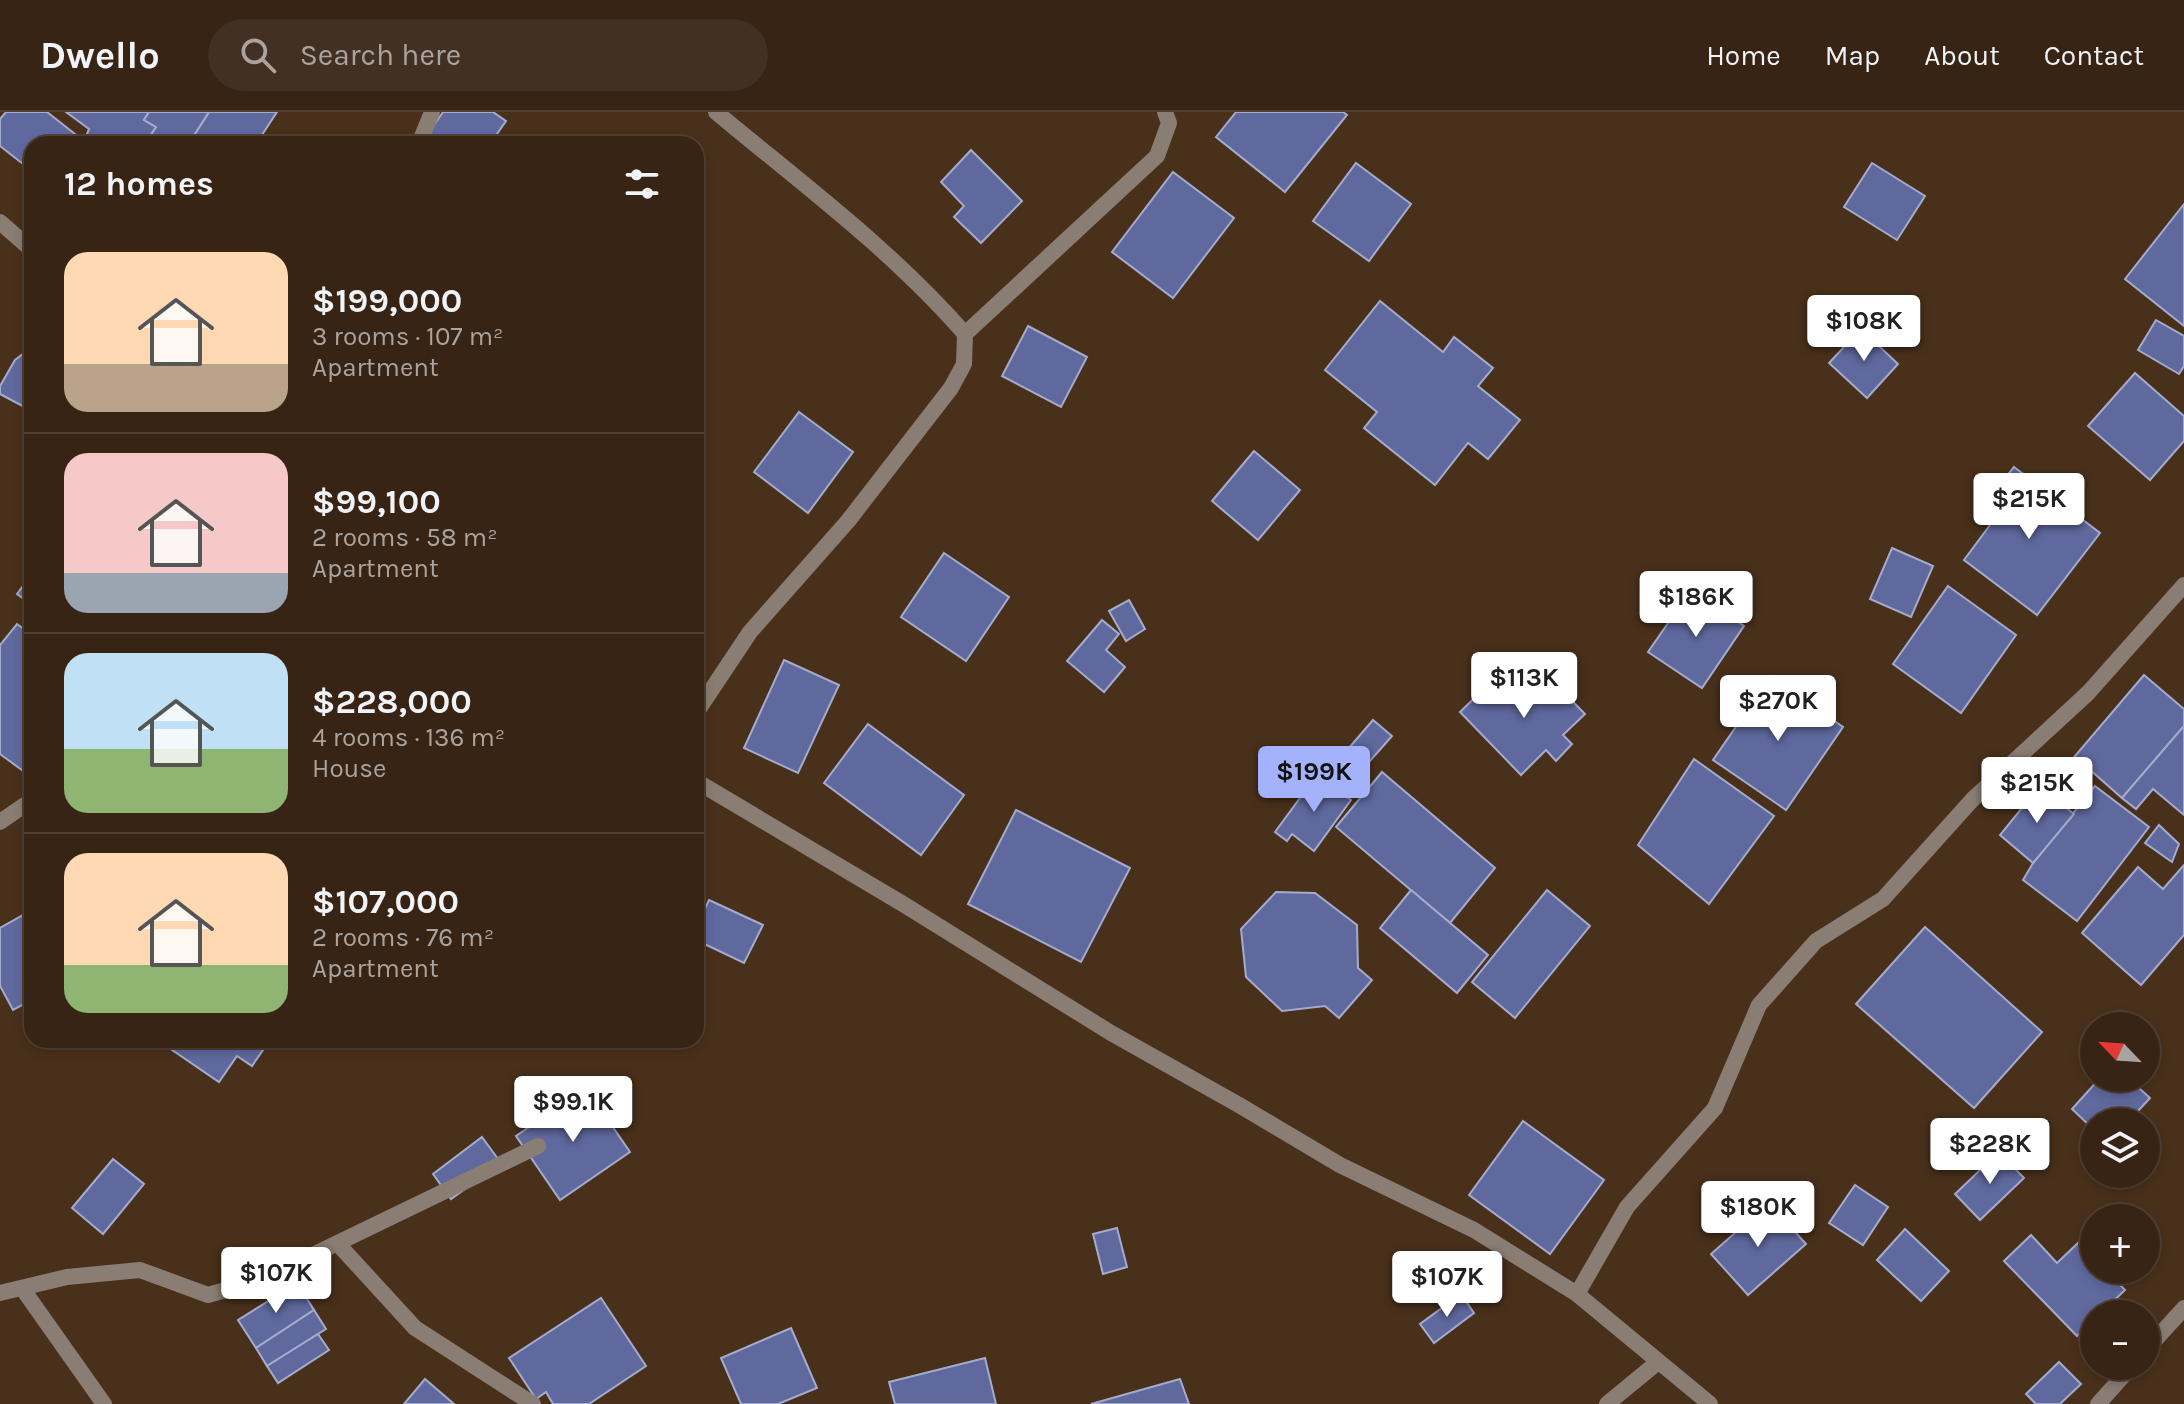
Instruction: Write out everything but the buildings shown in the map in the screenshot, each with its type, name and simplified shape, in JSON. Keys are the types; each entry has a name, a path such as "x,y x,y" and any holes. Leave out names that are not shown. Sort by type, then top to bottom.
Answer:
{"street":[{"path":"422,136 432,112"},
{"path":"704,701 750,632 848,521 951,388 964,364 965,334 935,299 716,112"},
{"path":"965,334 1157,156 1169,123 1165,112"},
{"path":"0,222 24,243"},
{"path":"1577,1294 1627,1207 1715,1108 1759,1005 1816,941 1883,899 1972,800 2088,693 2184,585"},
{"path":"704,786 1111,1033 1340,1165 1474,1230 1577,1294 1710,1404"},
{"path":"0,822 24,806"},
{"path":"0,1293 67,1277 140,1270 208,1295 261,1280 538,1146"},
{"path":"338,1244 415,1328 533,1404"},
{"path":"22,1288 104,1404"},
{"path":"2160,1335 2184,1308"},
{"path":"1607,1404 1658,1362"},
{"path":"2098,1404 2119,1380"}]}
